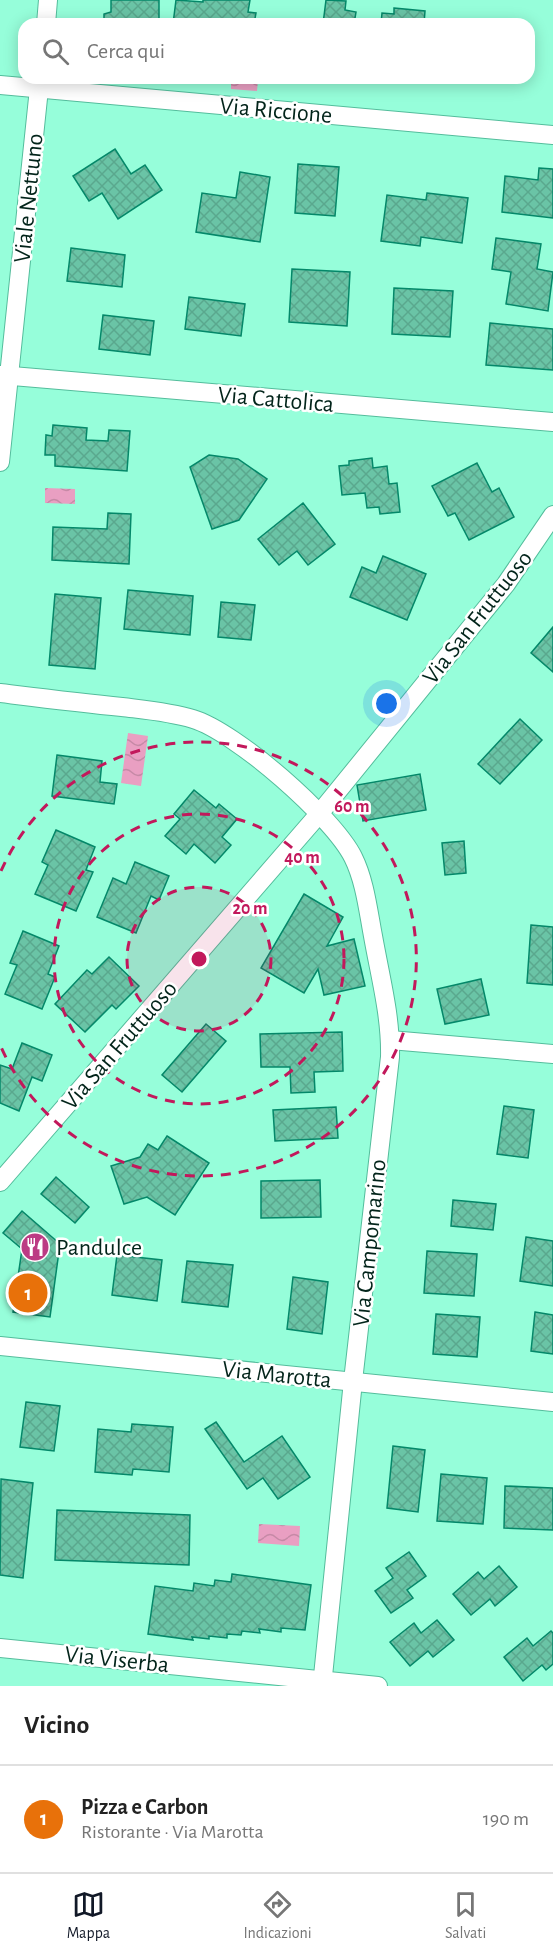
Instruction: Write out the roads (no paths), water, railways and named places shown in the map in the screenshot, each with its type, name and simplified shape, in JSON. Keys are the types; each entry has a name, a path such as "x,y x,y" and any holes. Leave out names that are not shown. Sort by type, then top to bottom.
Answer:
{"street":[{"path":"46,18 48,0"},
{"name":"Via Riccione","path":"0,85 40,84 553,135"},
{"name":"Viale Nettuno","path":"0,462 4,375 40,84"},
{"name":"Via Cattolica","path":"4,375 553,422"},
{"name":"Via San Fruttuoso","path":"0,1182 319,814 506,584 553,515"},
{"name":"Via Campomarino","path":"0,693 167,713 201,722 255,756 319,814 351,853 357,866 366,902 390,1040 390,1057 322,1683"},
{"path":"390,1040 553,1054"},
{"name":"Via Marotta","path":"0,1346 553,1402"},
{"name":"Via Viserba","path":"0,1648 322,1683 378,1686"}],"water":[{"path":"231,84 258,84 257,91 231,89"},
{"path":"45,488 75,489 75,504 45,503"},
{"path":"128,733 148,736 141,786 121,783"},
{"path":"259,1524 300,1526 299,1546 258,1543"}],"place":[{"name":"Pandulce","path":"35,1247"},
{"name":"Pizza e Carbon","path":"28,1293"}]}
